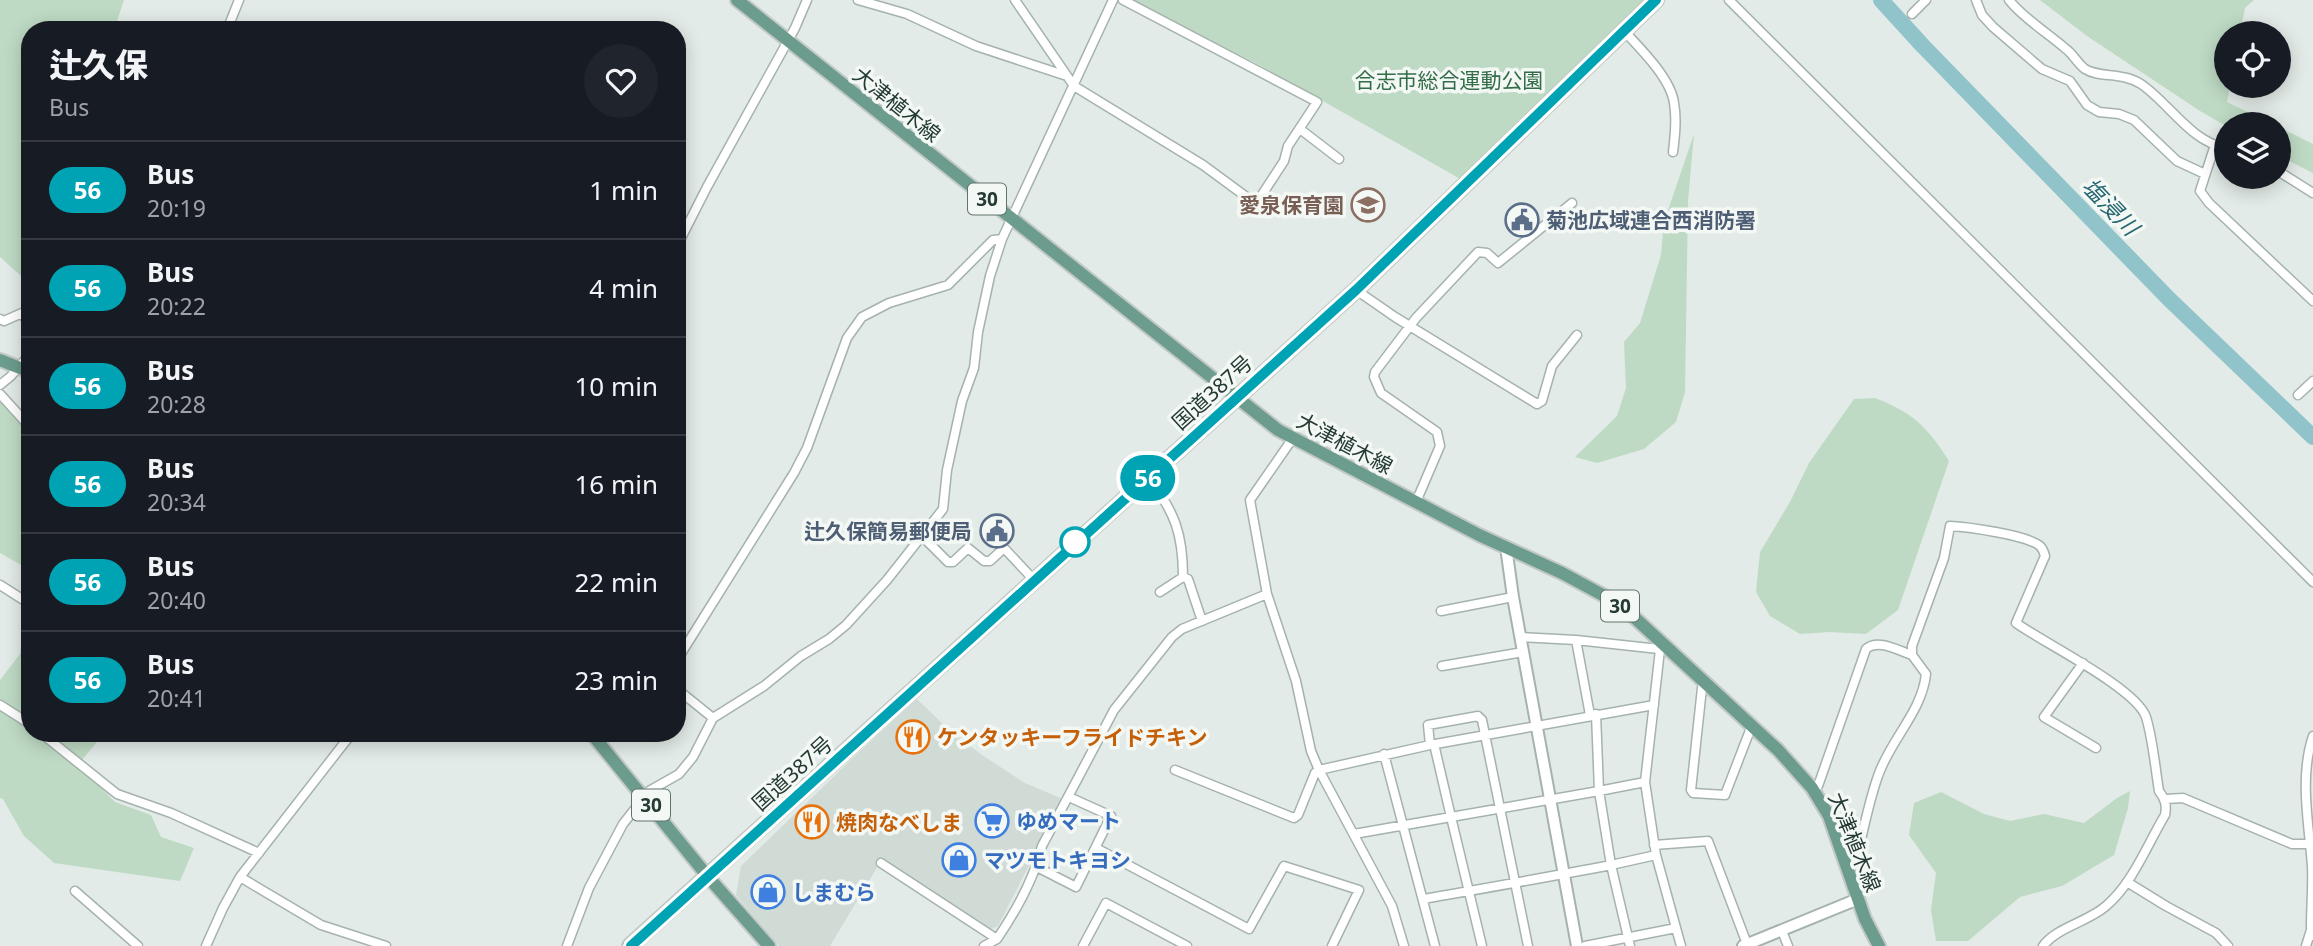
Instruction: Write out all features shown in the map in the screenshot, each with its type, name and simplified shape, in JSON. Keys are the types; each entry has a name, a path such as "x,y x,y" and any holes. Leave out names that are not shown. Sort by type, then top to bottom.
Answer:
{"highway":[{"name":"国道387号","path":"631,946 1356,290 1656,0"}],"main road":[{"name":"大津植木線","path":"737,0 1237,398 1293,438 1612,600 1752,725 1797,769 1814,791 1829,816 1858,899 1879,946"},
{"path":"0,360 21,369"},
{"name":"30","path":"598,742 709,878 769,946"}],"street":[{"path":"231,21 239,0"},
{"path":"686,228 807,0"},
{"path":"858,0 907,14 976,46 1067,76"},
{"path":"1015,0 1074,86 1203,165 1256,204 1284,161 1288,146 1317,102 1123,0"},
{"path":"567,946 589,888 623,824 644,797 657,784 679,774 693,757 713,718 764,686 846,625 923,537 943,509 947,470 962,401 974,368 978,331 990,276 1002,239 1113,0"},
{"path":"1729,0 2313,582"},
{"path":"1912,15 1926,0"},
{"path":"1976,0 1982,15 1993,27 2042,69 2070,81 2087,105 2099,112 2119,114 2134,120 2177,162 2205,174"},
{"path":"2009,0 2069,51 2085,69 2136,81 2189,127 2214,144"},
{"path":"1625,32 1670,89 1674,103 1673,152"},
{"path":"1299,132 1337,161"},
{"path":"2214,148 2200,191 2209,203 2313,302"},
{"path":"2291,179 2313,193"},
{"path":"1416,502 1440,446 1440,438 1437,432 1381,393 1374,377 1378,366 1410,324 1478,253 1486,253 1499,263 1572,203"},
{"path":"686,646 794,473 807,448 847,338 862,317 889,303 948,285 993,240 1002,239"},
{"path":"1356,290 1537,404 1542,401 1552,366 1577,335"},
{"path":"0,319 4,321 21,313"},
{"path":"0,384 21,372"},
{"path":"2298,395 2313,381"},
{"path":"0,394 21,417"},
{"path":"1293,438 1250,500 1267,594 1296,681 1311,751 1318,770 1392,906 1404,946"},
{"path":"1148,477 1174,513 1183,556 1184,577 1188,579 1202,621"},
{"path":"1912,655 1912,646 1944,558 1950,526 1969,527 2030,541 2042,548 2045,556 2017,623 2036,637 2083,663 2133,699 2146,715 2159,791 2165,799 2165,815 2127,882 2108,905 2092,918 2061,933 2043,946"},
{"path":"923,537 948,562 954,562 968,548 984,561 990,561 1004,548 1034,580"},
{"path":"1506,547 1577,946"},
{"path":"1160,592 1184,577"},
{"path":"0,585 21,598"},
{"path":"984,946 997,939 1007,924 1037,867 1042,846 1114,709 1172,637 1202,621 1267,594"},
{"path":"1441,611 1513,597"},
{"path":"1521,637 1660,645 1645,782 1656,855 1681,946"},
{"path":"1576,640 1593,715 1599,791 1611,865 1629,942"},
{"path":"1814,791 1866,649 1877,644 1912,655 1927,674 1924,692 1889,751 1878,776 1856,861 1848,872"},
{"path":"1441,666 1524,652"},
{"path":"2083,663 2044,716 2096,748"},
{"path":"1705,681 1691,790 1693,793 1725,795 1752,725"},
{"path":"686,696 713,718"},
{"path":"0,705 21,718"},
{"path":"1175,771 1294,818 1298,815 1318,770 1384,754 1654,705"},
{"path":"1482,946 1428,725 1478,716 1482,720 1528,946"},
{"path":"2306,946 2313,931 2313,870 2309,819 2304,799 2313,736"},
{"path":"52,742 117,794 171,813 259,853"},
{"path":"206,946 240,877 345,742"},
{"path":"1384,754 1435,946"},
{"path":"1354,834 1645,782"},
{"path":"1037,867 1076,887 1111,816 1069,797"},
{"path":"2165,799 2183,798 2292,844 2310,844"},
{"path":"1654,845 1708,841 1745,945 1858,899"},
{"path":"1096,848 1249,929 1284,866 1359,890 1332,946"},
{"path":"1424,899 1656,855"},
{"path":"881,863 997,939"},
{"path":"240,877 321,925 386,946"},
{"path":"2127,882 2216,933 2228,946"},
{"path":"75,891 138,946"},
{"path":"1083,946 1106,903 1187,946"},
{"path":"1585,946 1629,942 1676,928"},
{"path":"1782,931 1788,946"}],"shaded area":[{"path":"917,699 949,730 982,755 1025,783 1063,799 998,926 989,930 881,861 830,946 779,946 736,895 741,866"}],"green space":[{"path":"0,0 124,0 117,21 21,21 21,276 0,257"},
{"name":"合志市総合運動公園","path":"1128,0 1645,0 1464,181 1254,62 1177,27"},
{"path":"2040,0 2254,0 2245,8 2242,21 2214,21 2214,98 2228,98 2227,102 2247,112 2214,112 2214,119 2087,36"},
{"path":"2291,133 2313,144 2313,173 2291,162"},
{"path":"1694,134 1688,201 1685,392 1676,422 1644,449 1597,463 1575,457 1617,416 1626,388 1624,342 1640,323 1661,255 1664,222"},
{"path":"0,392 21,423 21,565 0,553"},
{"path":"1875,398 1918,422 1934,438 1949,461 1898,610 1866,634 1800,634 1770,616 1756,592 1760,552 1790,502 1809,463 1854,399"},
{"path":"21,645 21,742 97,742 78,765 115,802 151,815 161,837 194,848 180,881 54,863 24,836 0,798 0,680 20,654"},
{"path":"2130,791 2128,808 2114,855 2062,886 2020,897 1968,941 1936,941 1931,910 1936,873 1909,835 1914,803 1941,792 1984,814 2010,821 2044,814 2084,823"}],"waterway":[{"name":"塩浸川","path":"1881,0 2169,299 2313,437"}],"bus line":[{"name":"56","path":"631,946 1356,290 1656,0"}],"place":[{"name":"愛泉保育園","path":"1368,205"},
{"name":"菊池広域連合西消防署","path":"1522,220"},
{"name":"辻久保簡易郵便局","path":"997,531"},
{"name":"ケンタッキーフライドチキン","path":"913,737"},
{"name":"ゆめマート","path":"992,821"},
{"name":"焼肉なべしま","path":"812,822"},
{"name":"マツモトキヨシ","path":"959,860"},
{"name":"しまむら","path":"768,892"}]}
